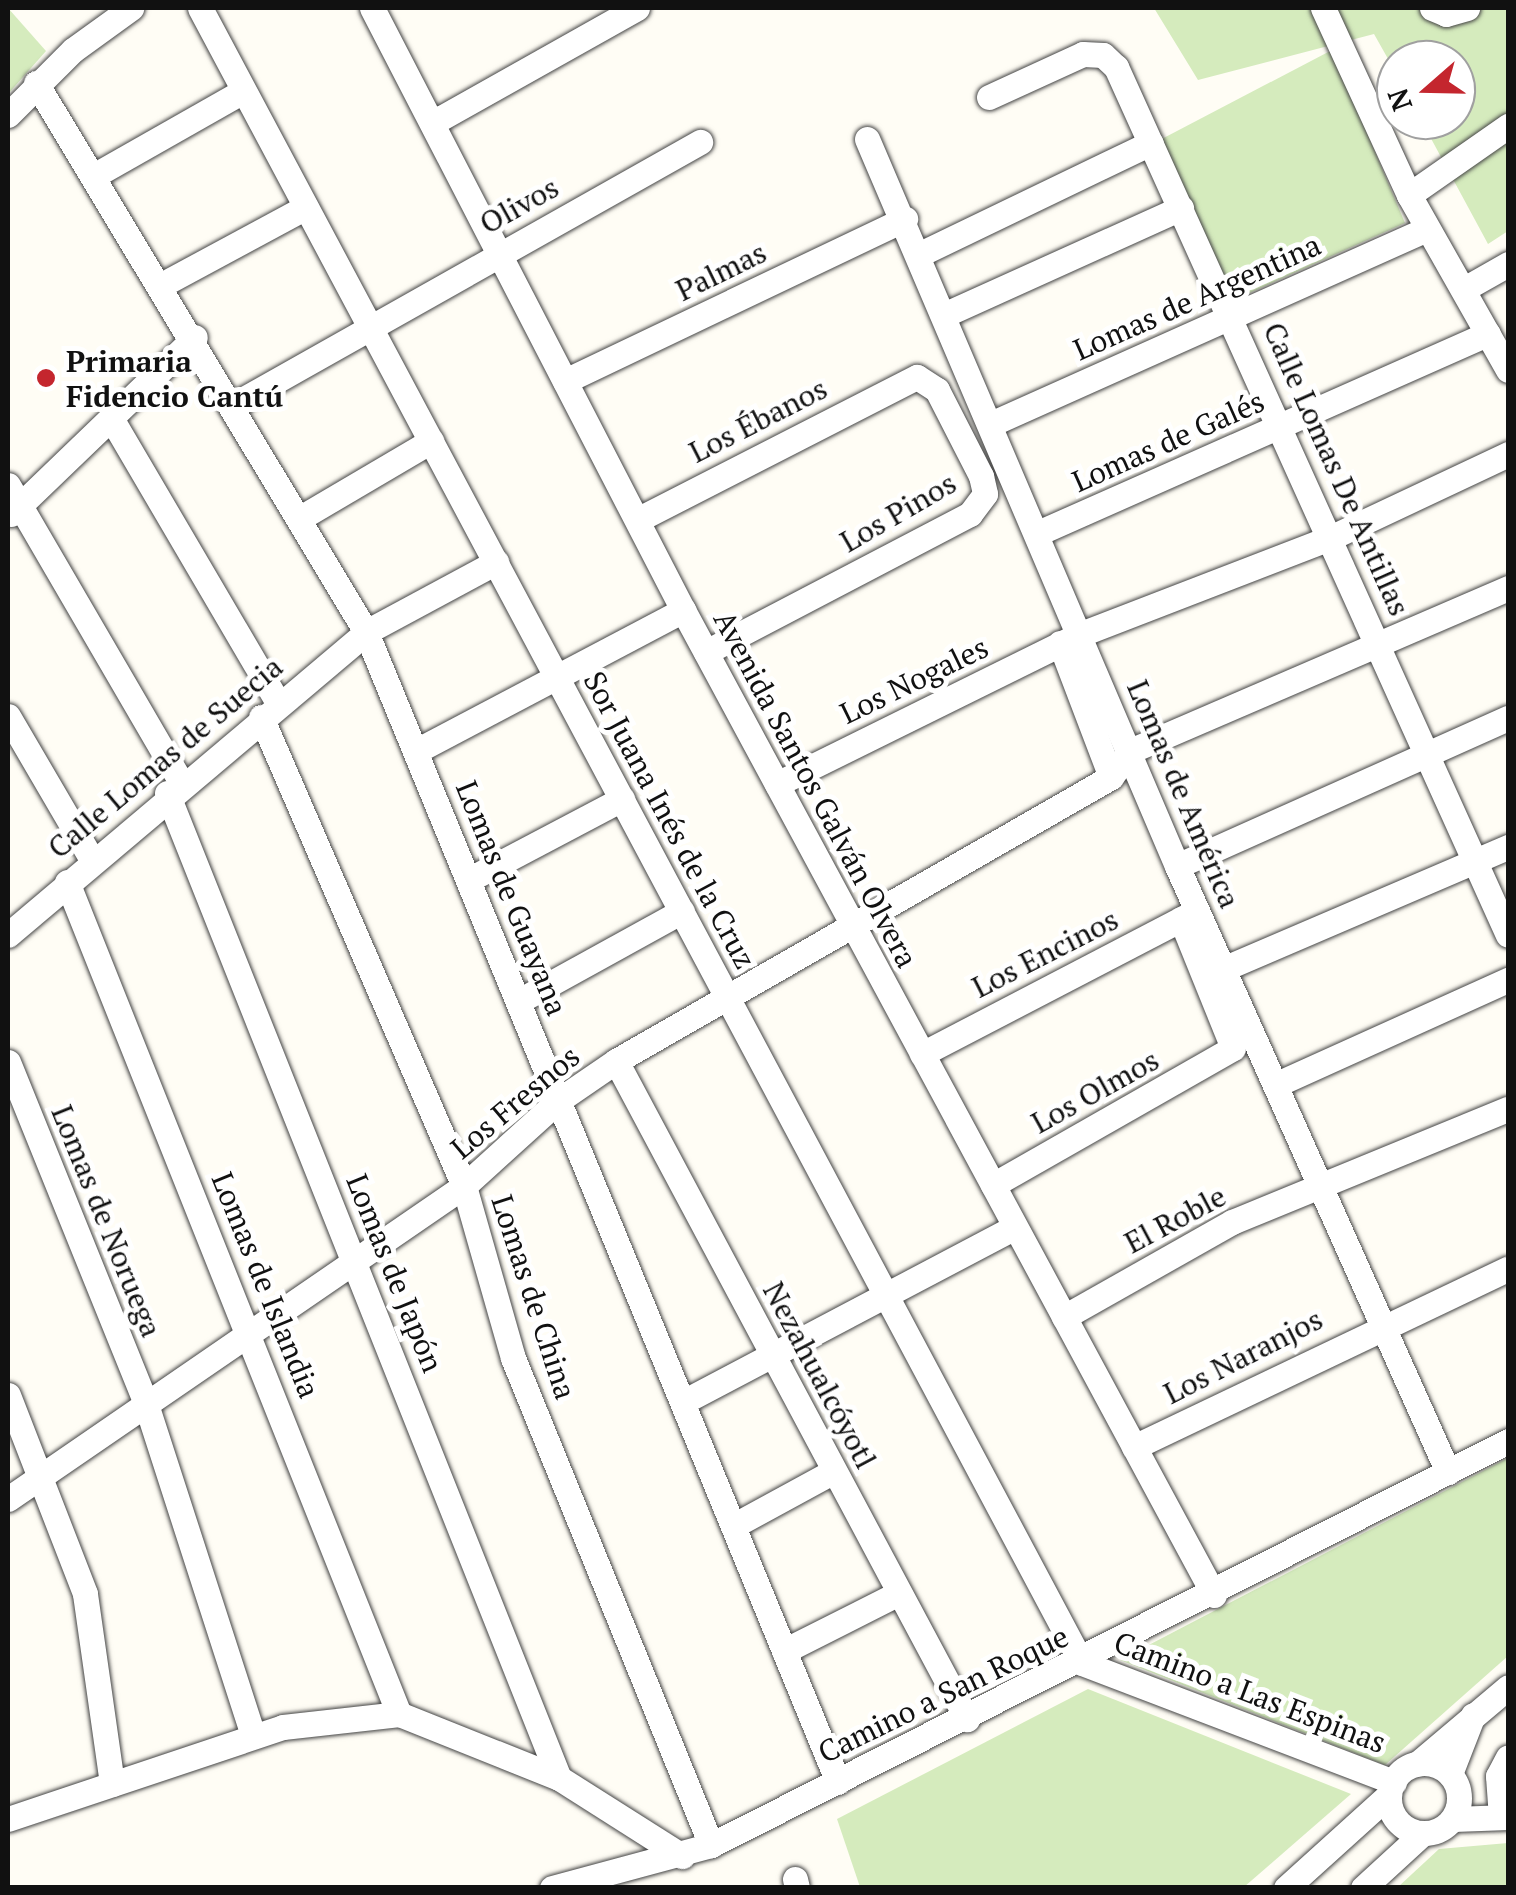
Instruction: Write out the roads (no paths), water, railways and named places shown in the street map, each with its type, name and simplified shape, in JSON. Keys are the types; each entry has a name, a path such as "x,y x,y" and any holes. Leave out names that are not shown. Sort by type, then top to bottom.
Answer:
{"street":[{"path":"8,115 36,82 130,8"},
{"name":"Sor Juana Inés de la Cruz","path":"200,8 892,1297 1082,1662"},
{"name":"Avenida Santos Galván Olvera","path":"372,8 683,610 1214,1595"},
{"path":"432,123 636,8"},
{"path":"1323,8 1409,195 1508,370"},
{"path":"1432,8 1446,14 1467,8"},
{"name":"Calle Lomas De Antillas","path":"990,97 1083,54 1103,55 1116,67 1234,316 1508,934"},
{"name":"Lomas de Guayana","path":"36,82 97,174 302,517 366,632 418,750 838,1782"},
{"path":"97,174 243,92"},
{"path":"1409,195 1508,126"},
{"name":"Lomas de América","path":"867,140 905,219 1038,533 1070,638 1130,751 1178,866 1190,915 1223,969 1448,1472"},
{"name":"Olivos","path":"235,404 370,324 700,142"},
{"path":"920,254 1150,143"},
{"path":"163,284 306,207"},
{"path":"946,314 1181,208"},
{"name":"Palmas","path":"565,381 905,219"},
{"name":"Lomas de Argentina","path":"993,423 1427,230"},
{"path":"1464,290 1508,264"},
{"name":"Lomas de Galés","path":"1038,533 1488,334"},
{"path":"12,503 111,418 195,338"},
{"name":"Los Ébanos","path":"639,519 907,379"},
{"name":"Los Pinos","path":"706,652 982,503 981,476 937,390 907,379"},
{"name":"Lomas de China","path":"111,418 269,710 464,1186 514,1358 711,1845"},
{"path":"302,517 432,441"},
{"name":"Los Nogales","path":"777,784 1070,638 1332,537 1508,454"},
{"name":"Lomas de Japón","path":"12,503 174,787 559,1778"},
{"name":"Calle Lomas de Suecia","path":"8,935 174,787 366,632 496,562"},
{"path":"1130,751 1508,588"},
{"path":"418,750 683,610"},
{"path":"1070,638 1111,777"},
{"path":"8,716 92,860"},
{"path":"1178,866 1508,718"},
{"name":"Los Fresnos","path":"8,1499 464,1186 558,1100 616,1061 851,921 1111,777 1130,751"},
{"path":"470,879 622,799"},
{"path":"1223,969 1508,847"},
{"name":"Lomas de Islandia","path":"66,882 251,1332 399,1714"},
{"path":"519,1001 682,911"},
{"name":"Los Encinos","path":"922,1054 1190,915"},
{"name":"Los Olmos","path":"993,1185 1228,1054 1233,1038 1190,915"},
{"path":"1276,1085 1508,980"},
{"name":"Nezahualcóyotl","path":"616,1061 967,1720"},
{"name":"Lomas de Noruega","path":"8,1062 146,1404 253,1736"},
{"name":"El Roble","path":"1064,1317 1232,1222 1321,1189 1508,1109"},
{"path":"683,1402 892,1297 1015,1227"},
{"name":"Los Naranjos","path":"1134,1447 1381,1324 1508,1269"},
{"path":"8,1396 41,1476 95,1633 112,1784"},
{"name":"Camino a San Roque","path":"552,1888 682,1856 711,1845 1082,1662 1508,1441"},
{"path":"733,1526 834,1471"},
{"path":"784,1651 900,1593"},
{"name":"Camino a Las Espinas","path":"1082,1662 1391,1788"},
{"path":"1286,1888 1391,1788 1508,1687"},
{"path":"8,1819 253,1736 324,1717 399,1714 559,1778 682,1856"},
{"path":"1453,1818 1453,1780 1473,1716"},
{"path":"1504,1804 1508,1757"},
{"path":"1418,1764 1504,1804"},
{"path":"1391,1788 1395,1817 1423,1833"},
{"path":"1363,1888 1423,1833 1453,1818 1504,1804"}],"place":[{"name":"Primaria Fidencio Cantú","path":"46,378"}]}
